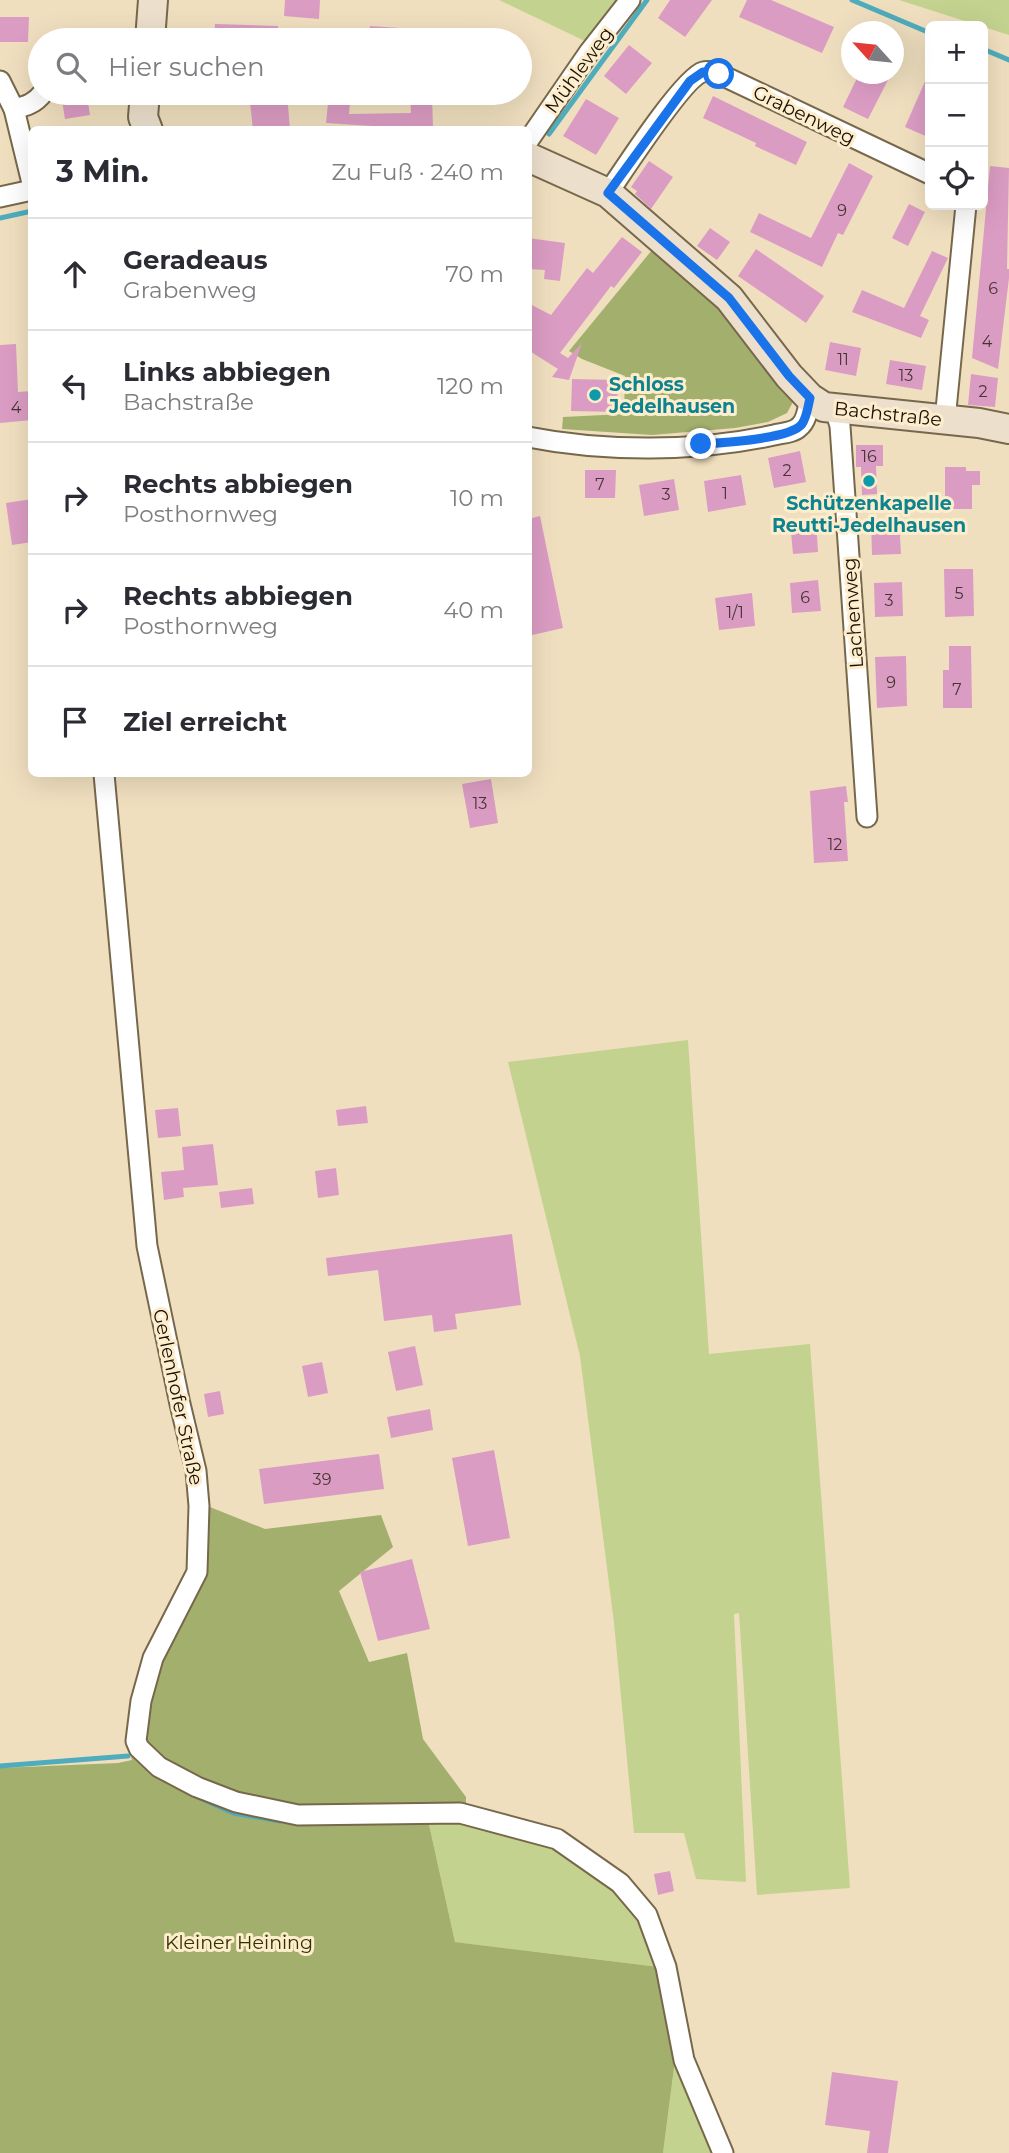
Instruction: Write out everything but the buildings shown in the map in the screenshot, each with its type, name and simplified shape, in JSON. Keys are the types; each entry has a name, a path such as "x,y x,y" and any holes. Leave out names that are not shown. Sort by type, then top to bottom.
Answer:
{"street":[{"path":"151,28 153,0"},
{"name":"Mühleweg","path":"532,135 590,51 630,0"},
{"name":"Grabenweg","path":"608,193 681,91 703,72 719,74 925,172"},
{"path":"0,81 14,109 28,167"},
{"path":"14,109 28,105"},
{"path":"144,105 143,117 146,126"},
{"name":"Bachstraße","path":"532,159 608,193 729,298 789,376 823,404 1009,429"},
{"path":"0,197 28,191"},
{"path":"945,420 966,210"},
{"path":"532,438 582,446 625,447 674,447 758,439 796,430 823,404"},
{"name":"Lachenweg","path":"823,404 841,426 867,817"},
{"name":"Gerlenhofer Straße","path":"104,777 147,1246 197,1471 199,1506 197,1572 153,1658 141,1701 136,1741 139,1748 159,1766 197,1787 236,1802 298,1815 460,1813 557,1839 568,1846 620,1883 647,1915 666,1967 684,2060 723,2153"}],"green space":[{"path":"499,0 621,0 589,43"},
{"path":"899,0 1009,0 1009,35 988,28 988,21 965,21"},
{"path":"632,222 721,303 794,400 787,413 768,422 735,428 652,435 562,429 563,417 624,414 625,376 569,351 652,250 627,229"},
{"path":"688,1040 709,1354 810,1344 850,1888 757,1895 739,1613 734,1614 746,1882 696,1879 684,1833 634,1833 614,1623 580,1356 508,1062"},
{"name":"Kleiner Heining","path":"205,1505 265,1529 381,1515 393,1547 339,1591 369,1662 407,1653 423,1739 466,1797 466,1823 428,1820 455,1942 659,1967 675,2060 663,2153 0,2153 0,1768 118,1763 132,1760 127,1743 188,1571"},
{"path":"428,1820 466,1823 552,1848 614,1888 640,1918 659,1967 455,1942"},
{"path":"675,2060 713,2153 663,2153"}],"waterway":[{"path":"549,134 647,0"},
{"path":"852,0 925,31"},
{"path":"988,51 1009,60"},
{"path":"0,218 28,212"},
{"path":"0,1766 128,1756"},
{"path":"196,1796 233,1813 280,1821"}],"place":[{"name":"Schloss Jedelhausen","path":"595,395"},
{"name":"Schützenkapelle Reutti-Jedelhausen","path":"869,481"}],"route":[{"path":"701,444 758,439 796,430 804,421 810,398 789,376 729,298 608,193 690,81 703,72 719,74"}]}
